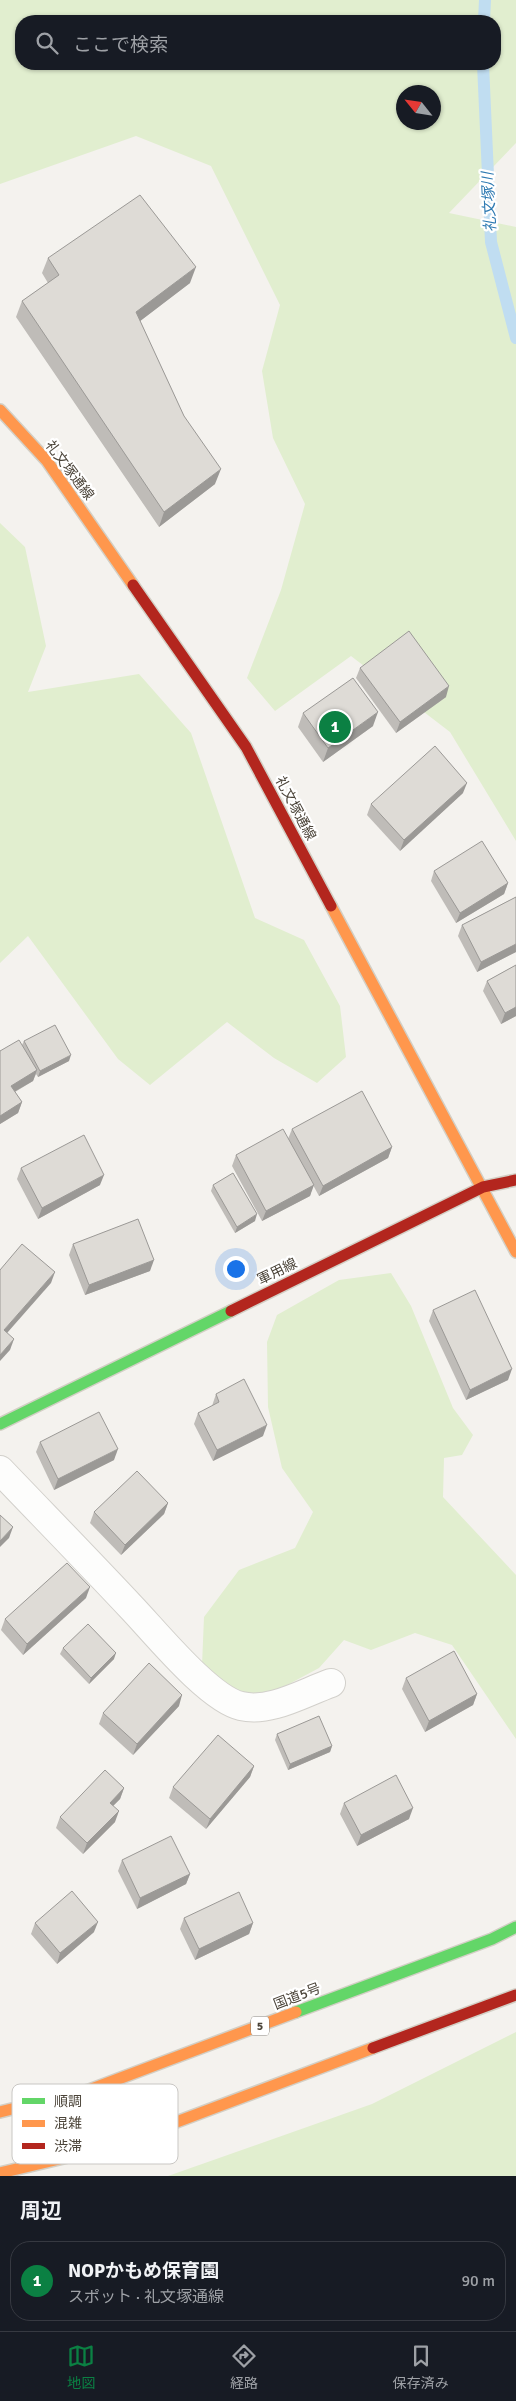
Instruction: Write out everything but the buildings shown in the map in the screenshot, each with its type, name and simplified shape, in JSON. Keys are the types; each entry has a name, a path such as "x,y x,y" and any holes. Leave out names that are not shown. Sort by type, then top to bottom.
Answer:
{"main road":[{"name":"礼文塚通線","path":"0,410 47,461 246,747 483,1187 516,1252"},
{"name":"軍用線","path":"0,1424 483,1187 516,1180"},
{"name":"国道5号","path":"106,2084 492,1939 516,1926"},
{"path":"178,2121 516,1994"},
{"path":"0,2173 38,2164"}],"street":[{"path":"0,1470 214,1692 240,1706 262,1709 331,1683"}],"green space":[{"path":"0,0 516,0 516,143 449,213 516,227 516,841 450,732 351,656 275,711 247,678 281,590 305,504 273,438 262,371 280,305 211,166 136,136 0,184"},
{"path":"0,523 25,547 46,646 28,692 139,674 191,733 255,918 304,940 340,1006 346,1057 317,1083 274,1058 227,1022 150,1085 118,1059 28,936 0,963"},
{"path":"391,1273 411,1306 453,1408 473,1435 462,1455 444,1458 443,1497 516,1575 516,1739 452,1645 415,1633 371,1650 344,1640 319,1668 276,1691 244,1696 202,1665 204,1617 239,1570 295,1548 313,1512 282,1468 268,1407 267,1342 277,1315 339,1280"},
{"path":"516,2032 516,2176 168,2176 372,2104"}],"waterway":[{"name":"礼文塚川","path":"484,15 485,0"},
{"name":"礼文塚川","path":"483,70 491,242 516,338"}],"traffic: fast":[{"path":"0,1424 231,1311"},
{"path":"296,2012 492,1939 516,1927"}],"traffic: slow":[{"path":"0,410 47,461 133,585"},
{"path":"331,906 516,1252"},
{"path":"105,2084 296,2012"},
{"path":"178,2121 373,2048"},
{"path":"0,2112 12,2109"},
{"path":"0,2173 38,2164"}],"traffic: jam":[{"path":"133,585 246,747 331,906"},
{"path":"231,1311 483,1187 516,1180"},
{"path":"373,2048 516,1995"}],"place":[{"name":"NOPかもめ保育園","path":"335,727"}]}
